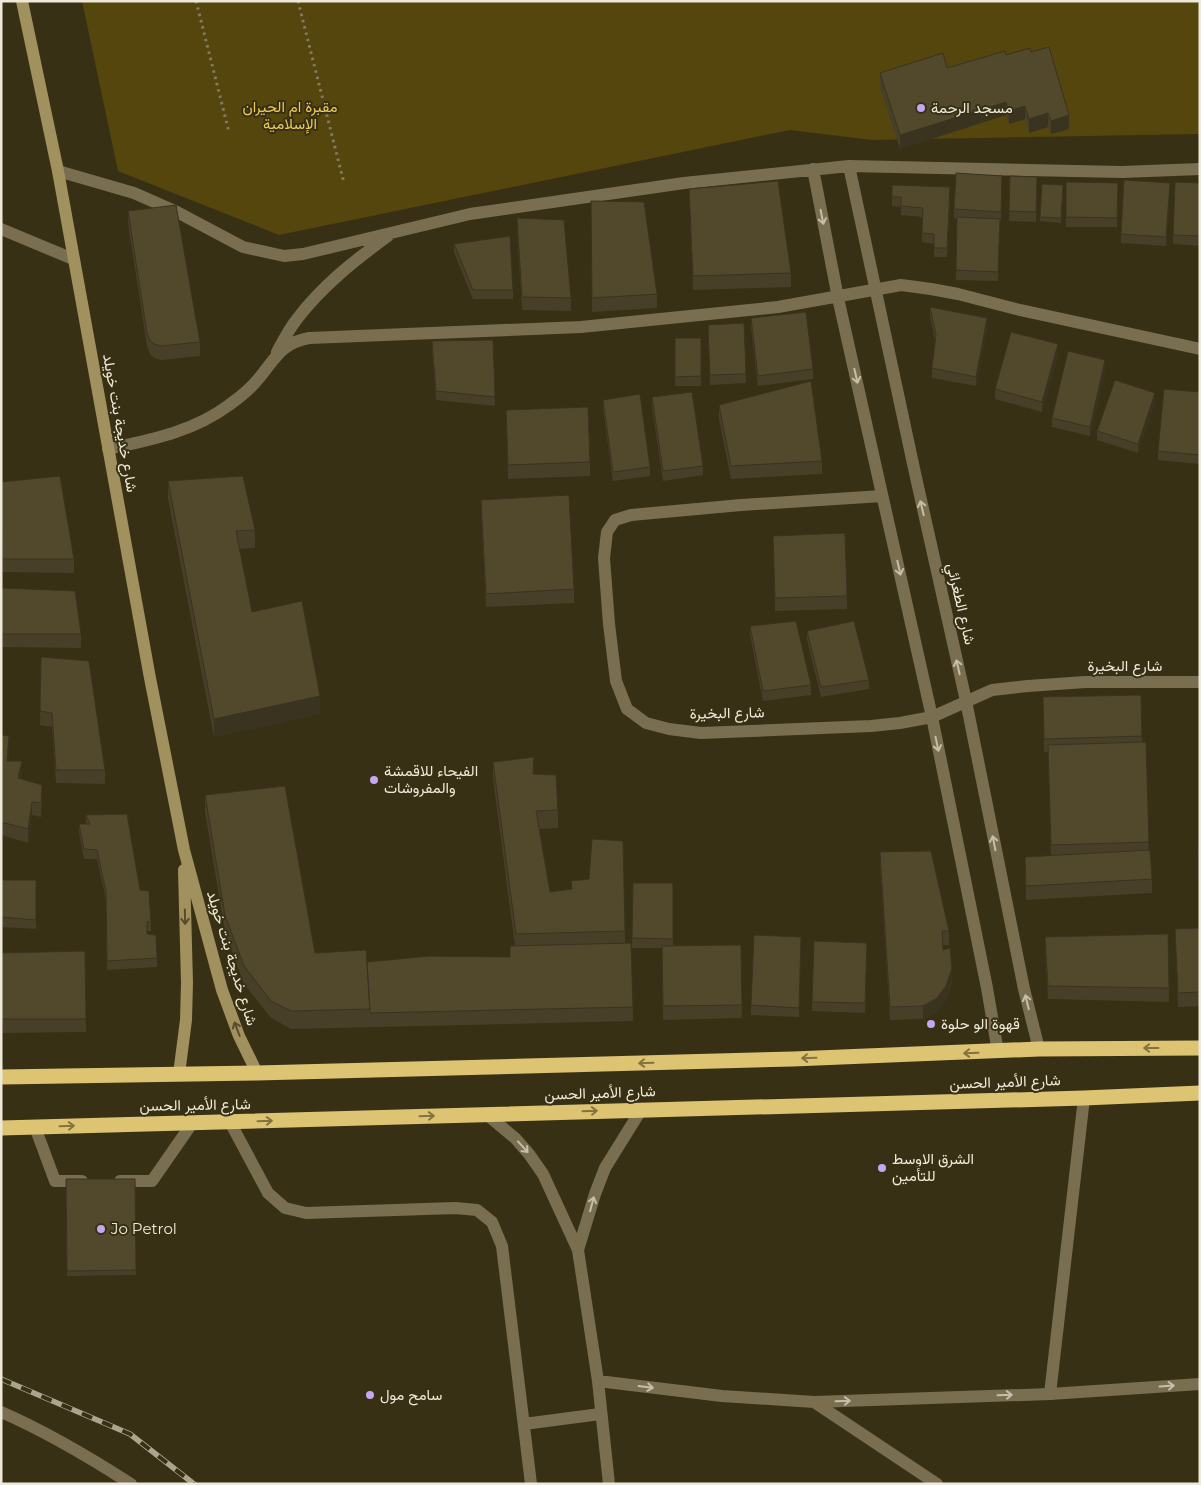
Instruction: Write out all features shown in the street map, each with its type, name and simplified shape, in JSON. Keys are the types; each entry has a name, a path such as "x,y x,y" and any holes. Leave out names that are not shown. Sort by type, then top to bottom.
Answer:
{"highway":[{"name":"شارع الأمير الحسن","path":"1,1077 257,1074 793,1059 1039,1049 1200,1048"},
{"name":"شارع الأمير الحسن","path":"1,1128 1084,1098 1200,1093"}],"street":[{"name":"شارع خديجة بنت خويلد","path":"22,1 58,171 150,678 184,850 222,990 239,1036 257,1074"},
{"path":"58,171 134,193 177,212 243,247 284,256 303,254 470,214 684,183 813,169 849,166 1122,172 1200,169"},
{"name":"شارع الطغرائي","path":"849,166 874,289 966,701 1024,989 1039,1049"},
{"path":"813,169 838,298 932,717 987,988 998,1052"},
{"path":"1,229 74,259"},
{"path":"108,449 165,436 204,422 230,405 259,378 296,320 322,290 392,232"},
{"path":"273,358 289,345 299,340 310,338 582,327 778,308 901,285 958,294 1016,309 1200,349"},
{"name":"شارع البخيرة","path":"882,496 741,505 631,515 615,520 607,532 604,558 616,681 627,709 646,723 669,729 702,732 871,726 932,717 992,690 1085,682 1200,682"},
{"name":"شارع خديجة بنت خويلد","path":"179,1074 186,1020 187,983 184,850"},
{"path":"1050,1394 1084,1098"},
{"path":"578,1250 605,1168 641,1110"},
{"path":"486,1114 515,1138 543,1174 578,1250 598,1381 600,1414 609,1484"},
{"path":"35,1127 55,1181 152,1181 192,1122"},
{"path":"230,1122 268,1193 285,1208 306,1213 456,1208 477,1210 492,1222 502,1246 531,1484"},
{"path":"598,1381 722,1396 814,1402 1050,1394 1200,1384"},
{"path":"814,1402 937,1484"},
{"path":"1,1412 32,1425 75,1448 131,1484"},
{"path":"524,1424 600,1414"}],"path":[{"path":"196,1 229,132"},
{"path":"298,1 344,183"}],"green space":[{"name":"مقبرة ام الحيران الإسلامية","path":"82,1 1200,1 1200,134 872,140 790,130 279,235 118,171"}],"building":[{"path":"1049,47 1069,115 1051,121 1048,113 1029,119 1025,106 1009,111 1006,102 900,135 880,73 943,53 947,68 1005,51 1006,55 1030,48 1031,52"},
{"path":"956,173 1002,176 1001,212 954,209"},
{"path":"1010,176 1037,177 1036,212 1009,211"},
{"path":"1124,180 1170,183 1166,237 1121,234"},
{"path":"778,181 791,273 693,276 689,189"},
{"path":"1066,182 1118,183 1117,218 1066,217"},
{"path":"1175,182 1200,183 1200,236 1173,235"},
{"path":"1042,184 1063,185 1061,218 1040,217"},
{"path":"892,185 950,187 947,248 934,248 934,234 922,233 923,208 901,206 901,197 892,197"},
{"path":"591,201 644,202 657,294 592,298"},
{"path":"176,205 200,342 161,346 154,344 147,333 128,211"},
{"path":"957,217 1000,219 998,272 956,270"},
{"path":"517,218 564,220 571,298 522,297"},
{"path":"510,236 513,290 473,290 454,244"},
{"path":"930,307 987,318 976,377 932,368 936,335"},
{"path":"806,312 813,369 758,376 751,318"},
{"path":"744,323 746,374 710,375 708,325"},
{"path":"1011,332 1058,344 1042,402 995,389"},
{"path":"675,338 701,338 701,376 675,377"},
{"path":"493,340 495,397 436,391 432,341"},
{"path":"1068,351 1105,360 1090,427 1052,418"},
{"path":"1115,380 1155,393 1138,444 1097,431"},
{"path":"811,381 822,461 731,466 719,405"},
{"path":"1164,389 1200,392 1200,455 1158,451"},
{"path":"692,392 703,466 663,471 652,397"},
{"path":"640,394 650,467 613,472 603,400"},
{"path":"588,407 590,462 508,465 506,410"},
{"path":"60,476 74,559 2,559 1,482"},
{"path":"243,476 255,530 236,531 252,612 302,601 320,696 214,719 168,481"},
{"path":"569,495 574,589 486,594 481,500"},
{"path":"845,533 847,596 775,598 773,536"},
{"path":"1,588 75,591 81,634 1,634"},
{"path":"796,621 811,685 763,691 750,626"},
{"path":"854,621 869,680 821,687 807,631"},
{"path":"41,657 89,661 105,770 56,770 52,713 40,711"},
{"path":"1141,695 1142,736 1044,739 1043,697"},
{"path":"1,735 9,736 7,761 22,761 18,778 42,785 41,803 32,802 28,829 1,822"},
{"path":"1146,742 1149,842 1051,845 1048,745"},
{"path":"534,757 533,774 556,775 558,810 536,811 550,892 572,889 571,881 589,879 592,839 623,841 625,931 516,934 493,762"},
{"path":"285,786 315,953 366,950 370,1009 291,1011 271,1001 244,966 225,915 205,795"},
{"path":"127,814 140,890 149,891 151,922 147,922 147,934 156,935 157,958 107,961 106,891 97,850 84,849 79,824 90,824 86,815"},
{"path":"1198,845 1200,845 1200,903"},
{"path":"1150,850 1152,879 1026,886 1025,857"},
{"path":"931,851 949,931 942,931 943,950 950,948 952,968 946,986 937,998 923,1006 890,1007 880,852"},
{"path":"1,880 36,880 36,920 1,917"},
{"path":"633,883 673,883 673,939 632,938"},
{"path":"1200,928 1200,992 1178,993 1175,929"},
{"path":"1168,934 1169,988 1048,986 1045,937"},
{"path":"754,935 801,937 799,1008 751,1005"},
{"path":"814,941 867,943 865,1003 812,1002"},
{"path":"631,943 633,1007 370,1013 367,962 430,956 510,957 510,946"},
{"path":"741,945 742,1005 663,1006 662,946"},
{"path":"85,951 86,1019 1,1019 1,953"},
{"name":"Jo Petrol","path":"66,1179 135,1179 136,1270 67,1271"}],"railway":[{"path":"1,1379 130,1434 194,1484"}],"place":[{"name":"مسجد الرحمة","path":"921,108"},
{"name":"الفيحاء للاقمشة والمفروشات","path":"374,780"},
{"name":"قهوة الو حلوة","path":"931,1024"},
{"name":"الشرق الاوسط للتأمين","path":"882,1168"},
{"name":"Jo Petrol","path":"101,1229"},
{"name":"سامح مول","path":"370,1395"}]}
